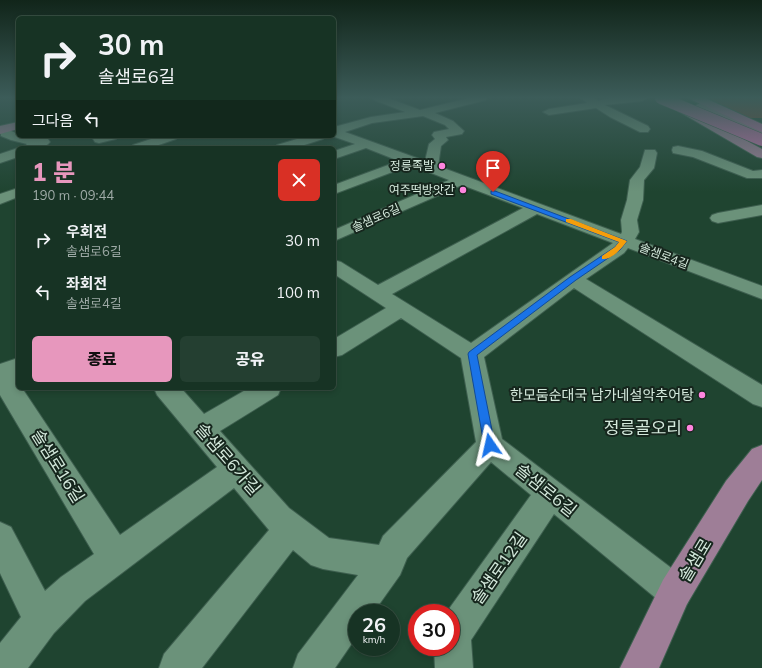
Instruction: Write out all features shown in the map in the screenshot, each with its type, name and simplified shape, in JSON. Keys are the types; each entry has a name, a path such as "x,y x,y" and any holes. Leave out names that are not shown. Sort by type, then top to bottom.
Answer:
{"highway":[{"path":"729,129 762,146"},
{"path":"736,129 762,140"},
{"path":"751,129 762,134"}],"main road":[{"path":"717,129 762,154"},
{"path":"753,129 762,134"},
{"name":"솔샘로","path":"639,668 675,592 737,491 762,458"}],"street":[{"path":"431,168 435,144 442,140 438,135 458,131 456,129"},
{"path":"0,130 5,134 16,138"},
{"name":"솔샘로4길","path":"336,133 762,293"},
{"path":"17,138 44,142 33,146"},
{"path":"100,139 104,138"},
{"path":"142,146 161,138"},
{"path":"151,142 165,138"},
{"path":"288,146 312,138"},
{"path":"336,154 364,145"},
{"path":"678,150 697,154 757,175"},
{"path":"0,159 16,153"},
{"path":"472,354 573,279 618,248 631,232 629,220 635,200 637,180 647,168 650,153"},
{"path":"336,189 408,162"},
{"name":"솔샘로6길","path":"336,235 461,180"},
{"path":"0,199 16,193"},
{"path":"379,293 536,208"},
{"path":"718,218 762,210"},
{"path":"312,668 388,563 395,547 490,445 472,354 379,293 336,267"},
{"path":"573,279 762,398"},
{"path":"336,348 402,308"},
{"path":"0,374 16,367"},
{"name":"솔샘로16길","path":"0,374 115,558"},
{"name":"솔샘로6가길","path":"168,390 278,518 323,553 388,563"},
{"path":"202,429 266,390"},
{"name":"솔샘로6길","path":"490,445 675,592"},
{"path":"5,668 41,620 73,589 237,469"},
{"name":"솔샘로12길","path":"454,668 452,636 550,494"},
{"path":"178,668 291,528"},
{"path":"0,538 41,620"}],"slow traffic":[{"path":"569,220 624,241 618,248 605,257"}],"place":[{"name":"정릉족발","path":"442,166"},
{"name":"여주떡방앗간","path":"463,190"},
{"name":"한모둠순대국 남가네설악추어탕","path":"702,395"},
{"name":"정릉골오리","path":"690,428"}],"route":[{"path":"490,445 472,354 573,279 618,248 624,241 493,192"}]}
